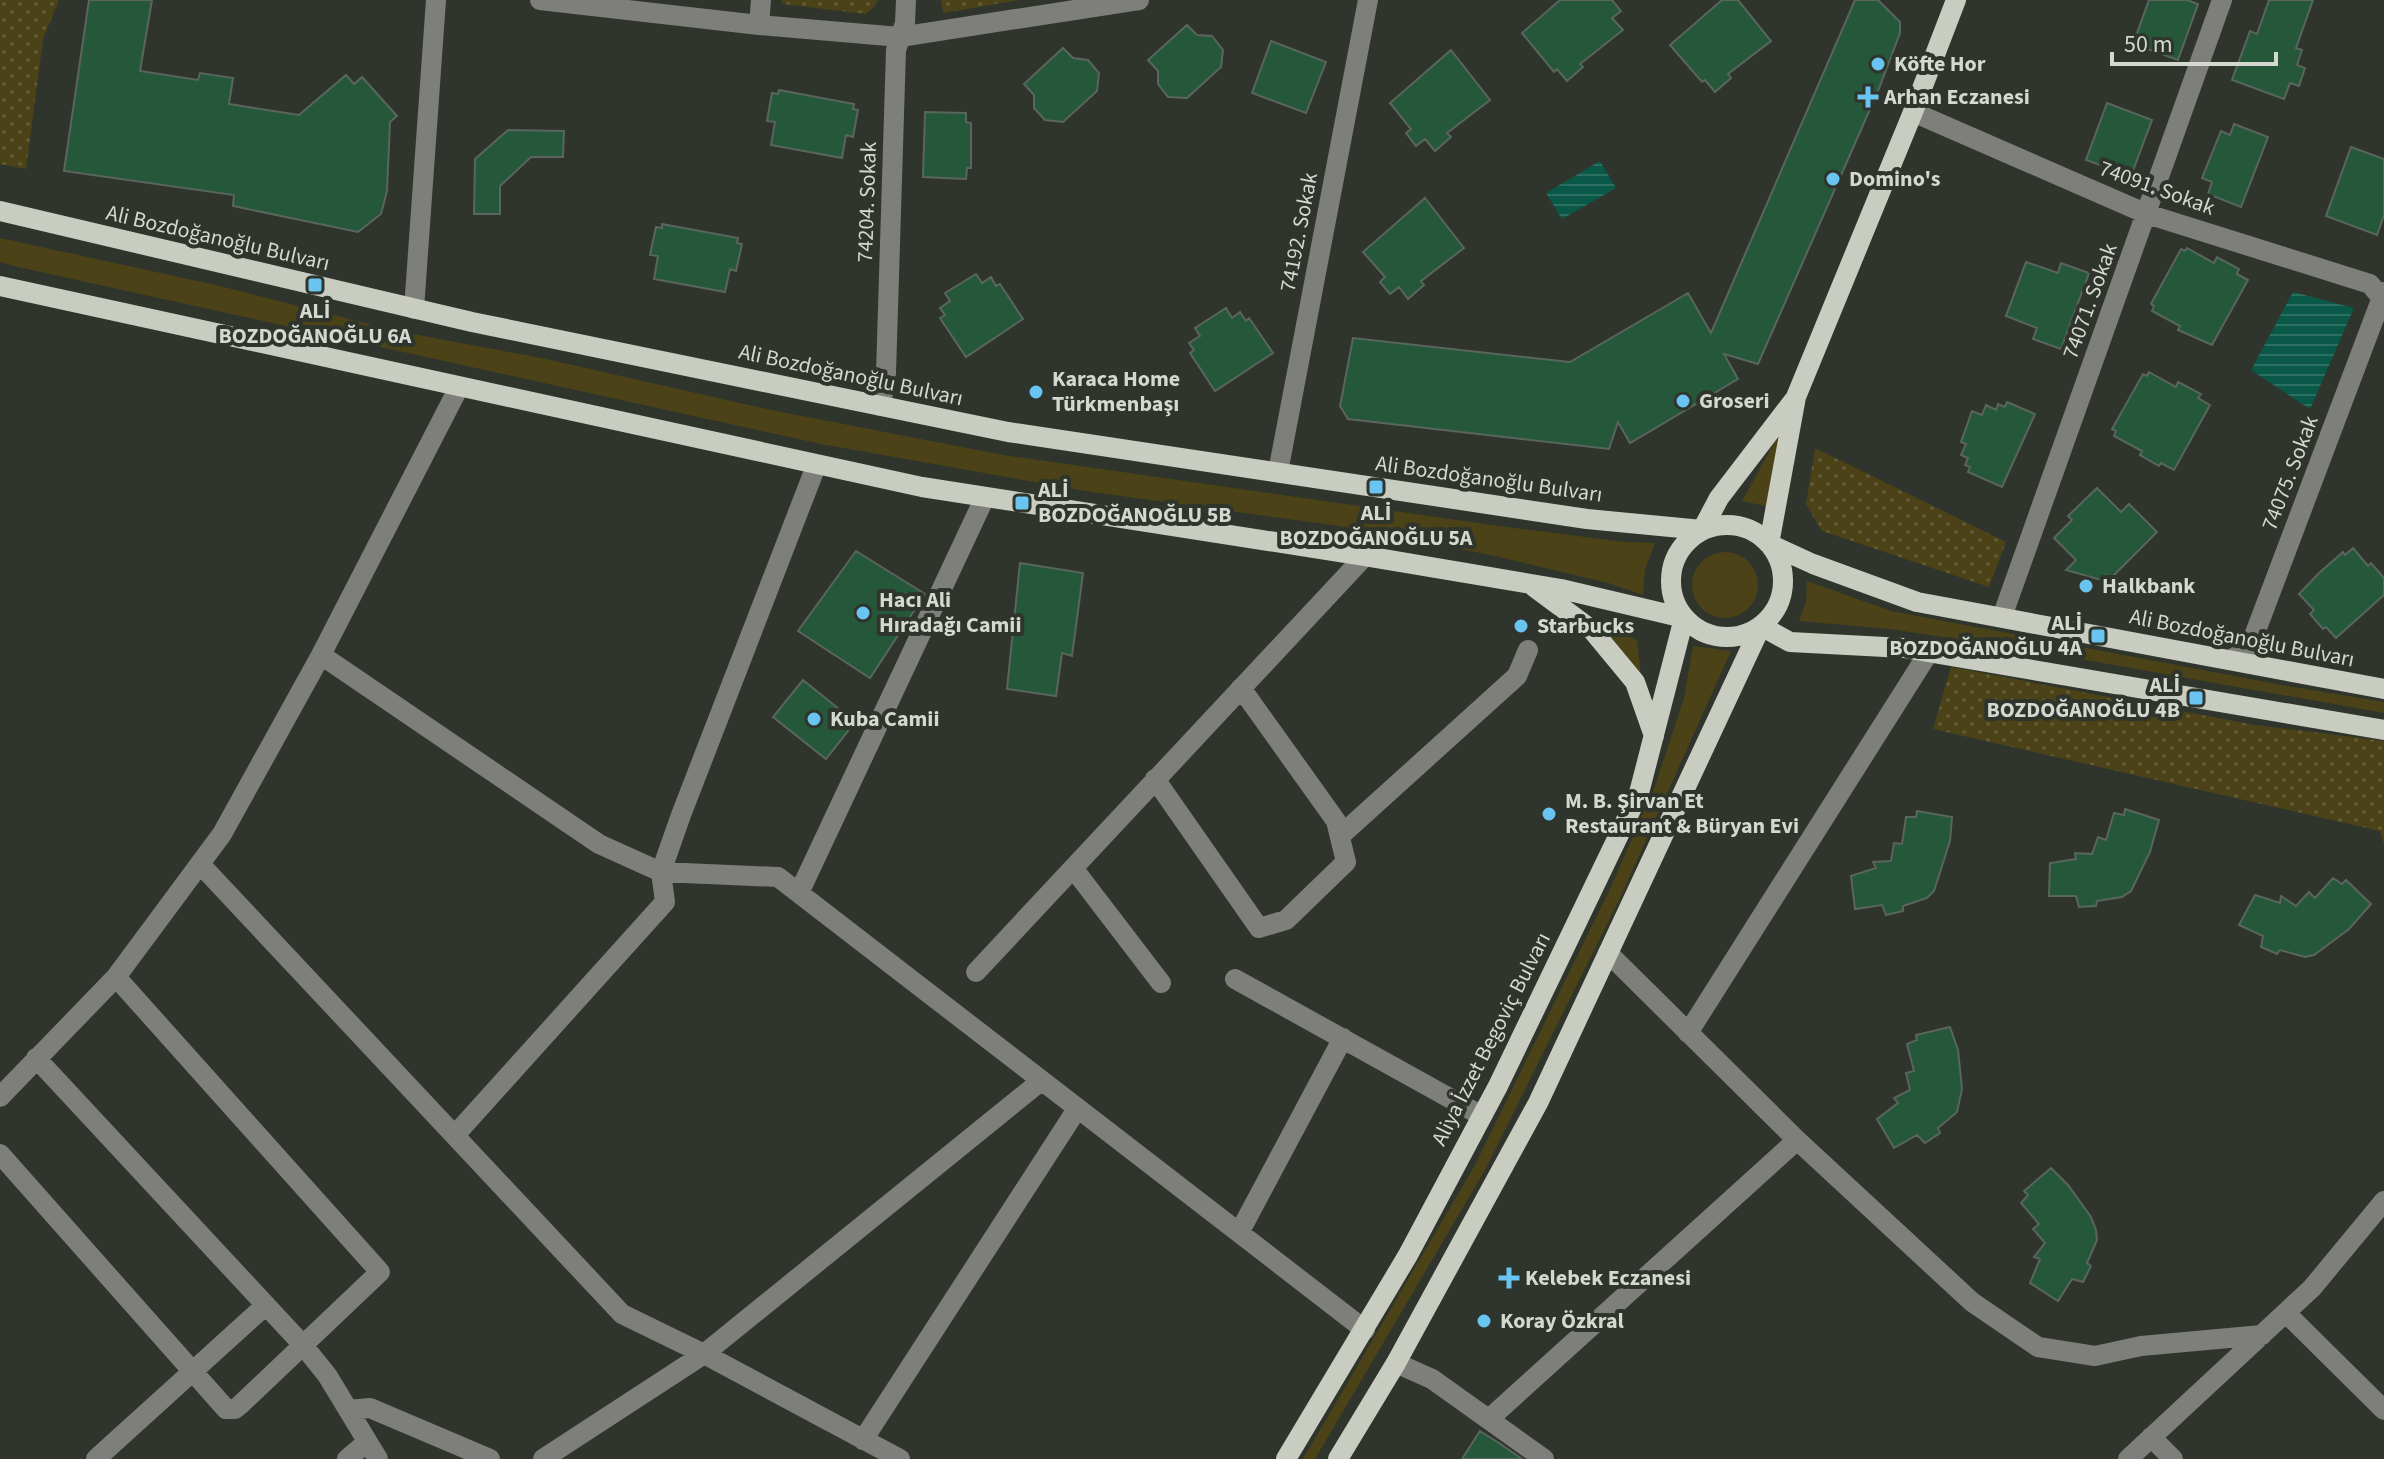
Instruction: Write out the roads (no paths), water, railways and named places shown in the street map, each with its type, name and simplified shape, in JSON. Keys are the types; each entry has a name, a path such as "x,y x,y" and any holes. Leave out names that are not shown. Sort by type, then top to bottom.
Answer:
{"main road":[{"path":"1769,544 1796,397 1956,0"},
{"name":"Ali Bozdoğanoğlu Bulvarı","path":"0,211 414,309 1008,432 1587,519 1702,530"},
{"path":"0,286 816,466 985,497 1531,584 1684,618"},
{"path":"1702,530 1719,498 1796,397"},
{"path":"1338,1459 1396,1363 1538,1103 1761,626 1774,612 1782,595 1783,576 1779,559 1769,544 1755,532 1738,526 1720,525 1702,530 1677,555 1671,572 1671,591 1678,610 1690,624 1706,634 1725,638 1744,635 1761,626"},
{"name":"Ali Bozdoğanoğlu Bulvarı","path":"1769,544 1813,564 1917,602 2384,689"},
{"path":"1531,584 1592,630 1635,682 1654,736"},
{"name":"Aliya İzzet Begoviç Bulvarı","path":"1286,1459 1365,1330 1482,1116 1639,793 1684,618"},
{"path":"1761,626 1790,642 1904,648 2384,730"}],"street":[{"path":"414,309 436,0"},
{"path":"540,0 759,25 900,37 1139,0"},
{"path":"759,25 761,0"},
{"name":"74204. Sokak","path":"881,406 886,373 896,50 905,23 906,0"},
{"name":"74192. Sokak","path":"1278,472 1368,0"},
{"name":"74071. Sokak","path":"2002,617 2222,0"},
{"name":"74091. Sokak","path":"1913,112 2147,214 2370,284 2383,297"},
{"name":"74075. Sokak","path":"2230,660 2249,649 2383,297"},
{"path":"0,1097 116,977 222,834 321,655 459,387"},
{"path":"455,1135 665,902 661,872 816,466"},
{"path":"799,893 985,497"},
{"path":"976,972 1365,556"},
{"path":"1340,836 1517,676 1528,650"},
{"path":"1688,1033 1929,652"},
{"path":"321,655 599,844 661,872 778,877 1365,1330"},
{"path":"1155,779 1259,928 1286,920 1346,862 1336,821 1241,688"},
{"path":"200,864 622,1314 704,1354 900,1459"},
{"path":"1073,868 1161,983"},
{"path":"1608,953 1797,1140 1972,1302 2038,1347 2095,1356 2141,1346 2262,1335"},
{"path":"0,1154 194,1371 222,1407 235,1409 380,1272 116,977"},
{"path":"1235,979 1482,1116"},
{"path":"1239,1233 1343,1038"},
{"path":"36,1058 302,1344 327,1375 373,1450 347,1459"},
{"path":"543,1459 704,1354 1041,1081"},
{"path":"863,1440 1077,1109"},
{"path":"1489,1419 1797,1140"},
{"path":"2128,1459 2312,1288 2384,1201"},
{"path":"96,1459 266,1305"},
{"path":"2286,1313 2384,1410"},
{"path":"1396,1363 1432,1379 1544,1459"},
{"path":"348,1410 370,1408 490,1459"},
{"path":"2151,1437 2173,1459"}],"place":[{"name":"Köfte Hor","path":"1878,64"},
{"name":"Arhan Eczanesi","path":"1868,97"},
{"name":"Domino's","path":"1833,179"},
{"name":"ALİ BOZDOĞANOĞLU 6A","path":"315,285"},
{"name":"Karaca Home Türkmenbaşı","path":"1036,392"},
{"name":"Groseri","path":"1683,401"},
{"name":"ALİ BOZDOĞANOĞLU 5A","path":"1376,487"},
{"name":"ALİ BOZDOĞANOĞLU 5B","path":"1022,503"},
{"name":"Halkbank","path":"2086,586"},
{"name":"Hacı Ali Hıradağı Camii","path":"863,613"},
{"name":"Starbucks","path":"1521,626"},
{"name":"ALİ BOZDOĞANOĞLU 4A","path":"2098,636"},
{"name":"ALİ BOZDOĞANOĞLU 4B","path":"2196,698"},
{"name":"Kuba Camii","path":"814,719"},
{"name":"M. B. Şirvan Et Restaurant & Büryan Evi","path":"1549,814"},
{"name":"Kelebek Eczanesi","path":"1509,1278"},
{"name":"Koray Özkral","path":"1484,1321"}]}
